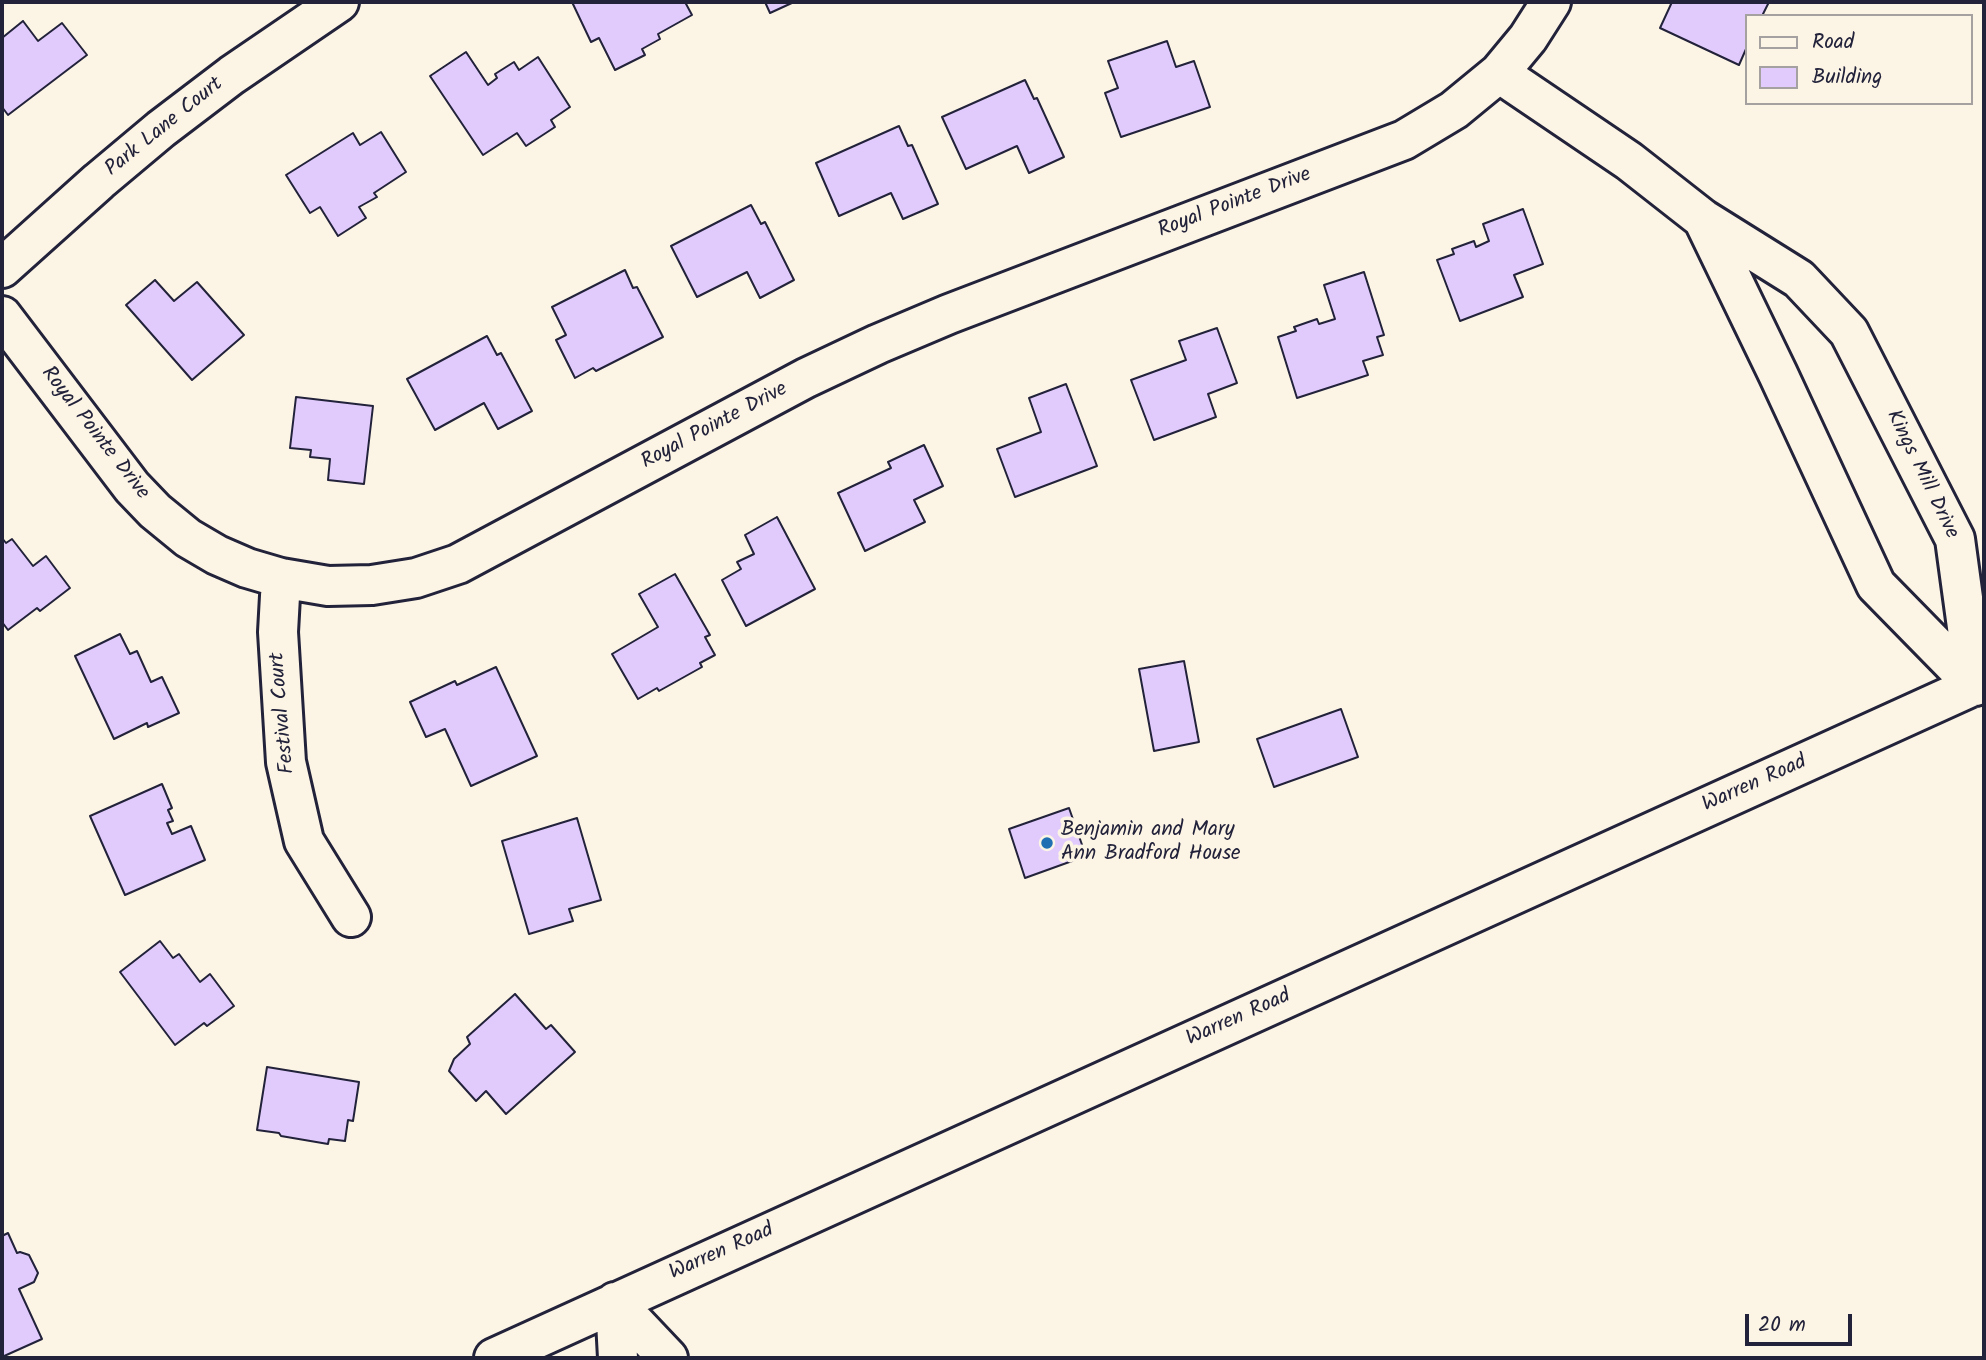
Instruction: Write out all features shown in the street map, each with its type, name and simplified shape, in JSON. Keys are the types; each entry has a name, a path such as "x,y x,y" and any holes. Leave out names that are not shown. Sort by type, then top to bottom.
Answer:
{"street":[{"name":"Park Lane Court","path":"2,268 161,129 232,75 339,2"},
{"path":"1499,73 1528,38 1551,2"},
{"name":"Kings Mill Drive","path":"1499,73 1629,161 1703,219 1799,279 1849,332 1955,539 1980,684"},
{"name":"Royal Pointe Drive","path":"2,316 132,487 155,511 188,538 247,568 281,578 328,586 372,585 416,578 458,564 806,378 878,344 949,314 1404,140 1454,110 1499,73"},
{"name":"Kings Mill Drive","path":"1703,219 1875,585 1980,684"},
{"name":"Festival Court","path":"281,578 279,681 286,762 304,841 351,917"},
{"name":"Warren Road","path":"494,1358 1980,684"},
{"path":"615,1302 618,1358"},
{"path":"615,1302 668,1358"}],"building":[{"path":"572,2 685,2 692,15 658,34 660,39 642,49 645,55 615,70 599,38 591,42"},
{"path":"765,2 794,2 770,13"},
{"path":"1672,2 1769,2 1763,14 1744,14 1744,54 1739,65 1660,28"},
{"path":"23,21 38,41 62,23 87,55 8,115 2,107 2,38"},
{"path":"1167,41 1176,67 1194,61 1210,107 1121,137 1105,93 1118,88 1108,61"},
{"path":"466,52 488,85 497,78 495,74 514,62 519,70 538,57 570,107 551,120 555,127 526,146 517,133 483,155 430,76"},
{"path":"1025,80 1034,99 1037,98 1064,157 1029,173 1017,146 966,169 942,117"},
{"path":"899,126 908,146 912,145 938,204 903,219 891,193 839,216 816,163"},
{"path":"381,132 406,172 374,193 377,197 359,207 366,218 338,236 320,207 310,213 286,175 353,133 360,145"},
{"path":"751,205 761,224 765,222 794,280 760,298 747,272 697,297 671,246"},
{"path":"1523,209 1543,264 1514,275 1523,297 1460,321 1437,260 1454,254 1452,249 1474,241 1476,247 1489,241 1483,224"},
{"path":"625,270 663,337 596,371 593,368 575,378 556,340 566,335 552,307"},
{"path":"1364,272 1384,335 1377,337 1383,355 1363,361 1368,375 1297,398 1278,337 1296,331 1294,327 1317,319 1319,324 1335,319 1324,285"},
{"path":"155,280 174,301 197,282 244,335 192,380 126,305"},
{"path":"1217,328 1237,383 1208,394 1216,417 1154,440 1131,380 1186,360 1179,341"},
{"path":"487,336 497,355 501,353 532,411 498,429 484,403 435,430 407,379"},
{"path":"1066,384 1097,466 1015,497 997,449 1041,432 1029,398"},
{"path":"296,397 373,406 364,484 328,480 330,459 310,457 311,450 290,448"},
{"path":"924,445 943,486 914,500 925,522 865,551 838,493 891,468 888,462"},
{"path":"777,517 815,589 746,626 722,580 741,569 737,562 754,554 745,535"},
{"path":"2,538 6,543 12,539 33,566 46,556 70,588 40,611 37,608 8,630 2,622"},
{"path":"675,574 710,635 705,637 715,655 700,663 702,667 659,691 657,688 638,699 612,654 658,627 639,594"},
{"path":"120,634 130,654 137,651 151,682 162,677 179,713 148,727 147,723 114,739 75,656"},
{"path":"1184,661 1199,742 1154,751 1139,669"},
{"path":"496,667 537,756 471,786 445,729 426,737 410,702 455,681 457,685"},
{"path":"1341,709 1358,757 1274,787 1257,739"},
{"path":"162,784 172,808 168,810 173,821 167,823 172,834 191,826 205,860 125,895 90,816"},
{"name":"Benjamin and Mary Ann Bradford House","path":"1069,808 1086,856 1025,878 1009,829"},
{"path":"577,818 601,900 569,909 573,921 529,934 502,841"},
{"path":"160,941 173,958 179,954 200,982 210,974 234,1006 207,1026 204,1023 175,1045 120,972"},
{"path":"515,994 546,1029 551,1025 575,1052 506,1114 486,1091 476,1101 449,1071 454,1059 470,1044 467,1037"},
{"path":"267,1067 359,1082 353,1121 348,1120 345,1141 329,1139 328,1144 257,1130"},
{"path":"8,1233 17,1253 29,1255 38,1273 34,1282 19,1289 42,1339 2,1357 2,1236"}],"place":[{"name":"Benjamin and Mary Ann Bradford House","path":"1047,843"}]}
